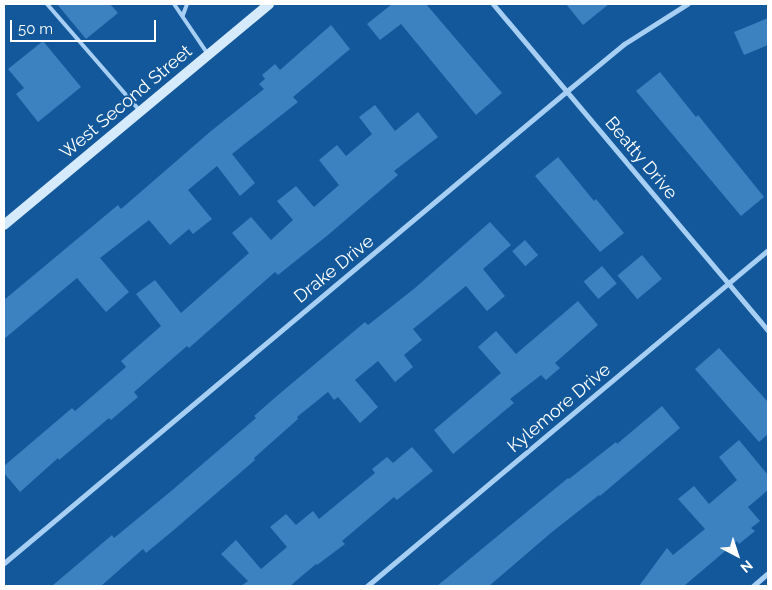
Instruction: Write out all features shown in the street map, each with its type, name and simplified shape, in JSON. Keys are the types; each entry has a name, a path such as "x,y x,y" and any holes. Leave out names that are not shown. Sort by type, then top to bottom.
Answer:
{"main road":[{"name":"West Second Street","path":"4,225 269,4"}],"street":[{"name":"Beatty Drive","path":"493,4 768,331"},
{"name":"Drake Drive","path":"4,563 566,91 624,44 687,4"},
{"name":"Kylemore Drive","path":"367,586 727,282 768,250"},
{"path":"753,586 768,573"}],"lane":[{"path":"47,4 140,111"},
{"path":"174,4 183,14 208,55"},
{"path":"183,14 187,4"}],"building":[{"path":"57,4 110,4 118,13 86,39"},
{"path":"392,4 426,4 502,93 476,115 401,24 380,40 367,24"},
{"path":"566,4 609,4 583,25"},
{"path":"768,18 768,45 744,55 734,32"},
{"path":"331,25 350,49 293,97 298,102 232,154 255,183 240,196 217,166 188,190 212,219 193,234 189,229 170,245 149,220 100,258 129,292 106,312 77,278 4,339 4,300 118,205 121,209 211,131 264,89 259,84 265,79 262,75 275,64 280,70"},
{"path":"43,41 81,87 38,122 16,94 24,88 8,69"},
{"path":"660,72 696,117 698,115 764,197 741,216 636,91"},
{"path":"375,105 395,131 418,112 438,137 394,171 398,175 328,235 278,275 275,272 189,348 187,346 134,392 138,397 111,420 109,418 59,460 58,458 20,492 4,473 4,466 72,408 75,411 126,367 121,361 161,326 136,294 155,280 181,313 249,253 232,233 251,217 271,240 293,220 277,201 296,186 314,207 339,185 319,160 337,145 346,156 372,134 359,117"},
{"path":"558,157 594,201 596,199 624,233 600,252 535,176"},
{"path":"490,222 511,245 483,269 505,296 487,311 466,286 413,329 422,340 404,355 413,367 395,382 378,361 355,380 378,407 360,423 338,397 334,400 328,392 297,417 298,419 254,458 255,460 175,529 146,553 143,549 101,586 52,586 112,535 114,538 170,492 256,418 254,416 278,395 365,322 368,325 415,288"},
{"path":"525,240 538,255 525,266 512,251"},
{"path":"642,255 662,279 637,299 617,276"},
{"path":"602,266 617,284 598,299 584,281"},
{"path":"578,301 598,325 555,363 560,368 546,380 541,375 510,399 514,403 453,454 434,430 501,373 478,347 496,331 516,354"},
{"path":"719,348 768,402 768,434 759,442 695,369"},
{"path":"662,406 680,428 489,586 437,586 568,478 616,442 617,444"},
{"path":"739,440 768,475 768,490 748,507 760,521 751,528 755,531 739,544 737,541 684,586 639,586 667,548 673,555 705,529 678,499 694,486 709,504 737,480 719,457"},
{"path":"412,447 433,471 397,500 394,497 342,541 345,544 316,564 290,586 241,586 248,581 221,554 236,540 261,569 287,547 270,527 286,514 296,525 313,511 319,519 375,473 372,469 387,457 393,463"}]}
